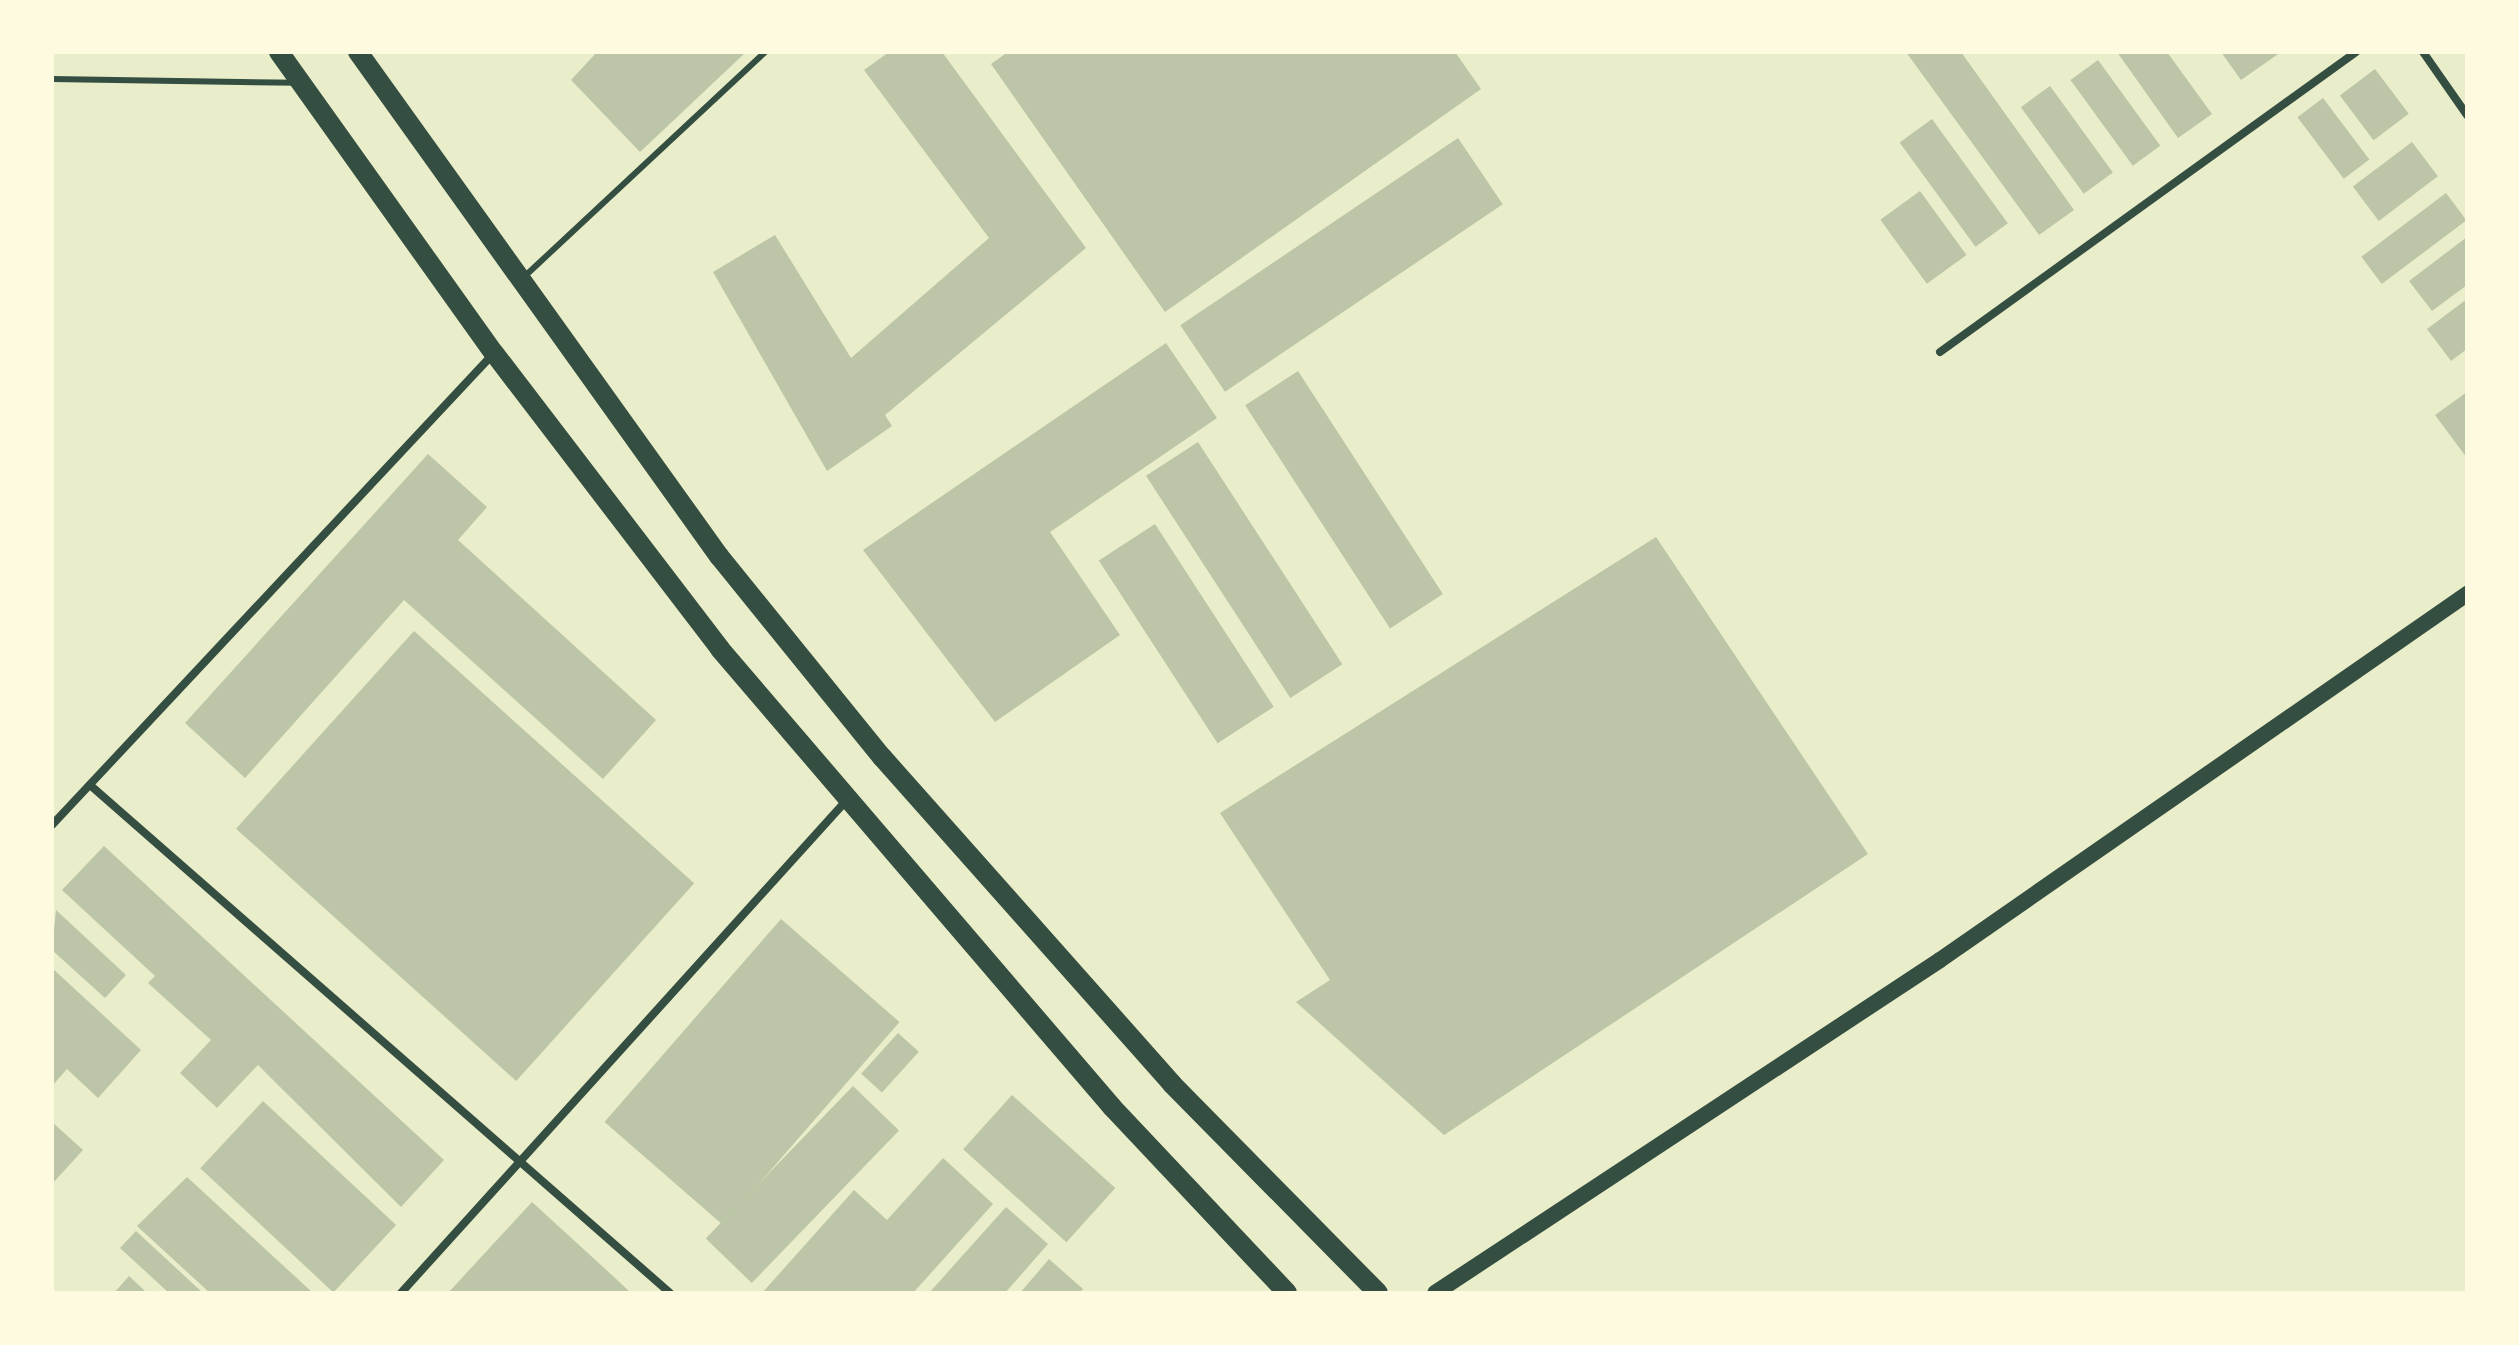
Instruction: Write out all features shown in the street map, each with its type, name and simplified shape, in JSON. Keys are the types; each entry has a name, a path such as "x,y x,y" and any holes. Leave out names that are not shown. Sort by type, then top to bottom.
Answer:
{"main road":[{"path":"279,52 494,353 845,802 1287,1293"},
{"path":"358,52 519,282 719,556 882,757 1172,1084 1378,1293"},
{"path":"1435,1293 1940,960 2467,594"}],"street":[{"path":"1940,352 2356,52"},
{"path":"2423,52 2467,115"},
{"path":"52,825 494,353"},
{"path":"90,785 670,1293"},
{"path":"401,1293 845,802"}],"lane":[{"path":"519,282 765,52"},
{"path":"52,79 301,83"}],"building":[{"path":"597,52 746,52 640,152 571,80"},
{"path":"889,52 942,52 1086,248 885,415 892,426 827,471 713,272 775,235 851,358 989,238 864,70"},
{"path":"1008,52 1455,52 1481,89 1165,312 991,64"},
{"path":"1906,52 1961,52 2074,210 2039,235"},
{"path":"2117,52 2167,52 2212,114 2178,138"},
{"path":"2221,52 2281,52 2241,80"},
{"path":"2098,60 2160,146 2133,166 2070,80"},
{"path":"2375,69 2409,114 2374,140 2340,95"},
{"path":"2050,86 2113,173 2084,194 2021,107"},
{"path":"2323,98 2369,159 2344,179 2297,117"},
{"path":"1932,119 2008,223 1975,247 1900,143"},
{"path":"1458,138 1503,204 1225,392 1180,325"},
{"path":"2412,142 2438,176 2379,221 2353,187"},
{"path":"1920,191 1966,255 1927,284 1880,220"},
{"path":"2446,193 2466,220 2382,284 2361,257"},
{"path":"2467,237 2467,285 2432,311 2409,281"},
{"path":"2467,299 2467,349 2451,361 2427,329"},
{"path":"1166,343 1217,418 1050,532 1120,635 995,722 863,550"},
{"path":"1298,371 1443,594 1390,628 1245,405"},
{"path":"2467,392 2467,458 2435,415"},
{"path":"1198,442 1342,664 1290,698 1146,476"},
{"path":"428,454 487,507 458,540 656,720 603,779 404,600 245,778 185,723"},
{"path":"1155,524 1274,707 1218,743 1099,560"},
{"path":"1656,537 1868,854 1444,1135 1296,1002 1330,980 1220,813"},
{"path":"414,631 694,883 516,1081 236,829"},
{"path":"104,846 444,1160 401,1207 258,1065 217,1108 180,1073 211,1040 148,983 155,976 62,890"},
{"path":"56,910 126,975 105,998 52,950"},
{"path":"781,919 899,1022 723,1225 605,1122"},
{"path":"52,968 141,1050 98,1098 67,1069 52,1086"},
{"path":"898,1033 919,1052 882,1093 861,1074"},
{"path":"853,1086 899,1130 752,1283 706,1239"},
{"path":"1012,1095 1115,1188 1066,1242 963,1149"},
{"path":"263,1101 396,1225 333,1292 200,1168"},
{"path":"52,1122 83,1150 52,1184"},
{"path":"943,1158 993,1204 913,1293 762,1293 854,1190 887,1220"},
{"path":"187,1177 313,1293 210,1293 137,1226"},
{"path":"532,1202 614,1277 631,1293 448,1293"},
{"path":"1006,1207 1048,1244 1005,1293 929,1293"},
{"path":"136,1231 203,1293 169,1293 120,1248"},
{"path":"1049,1259 1083,1289 1080,1293 1020,1293"},
{"path":"129,1276 147,1293 114,1293"}]}
